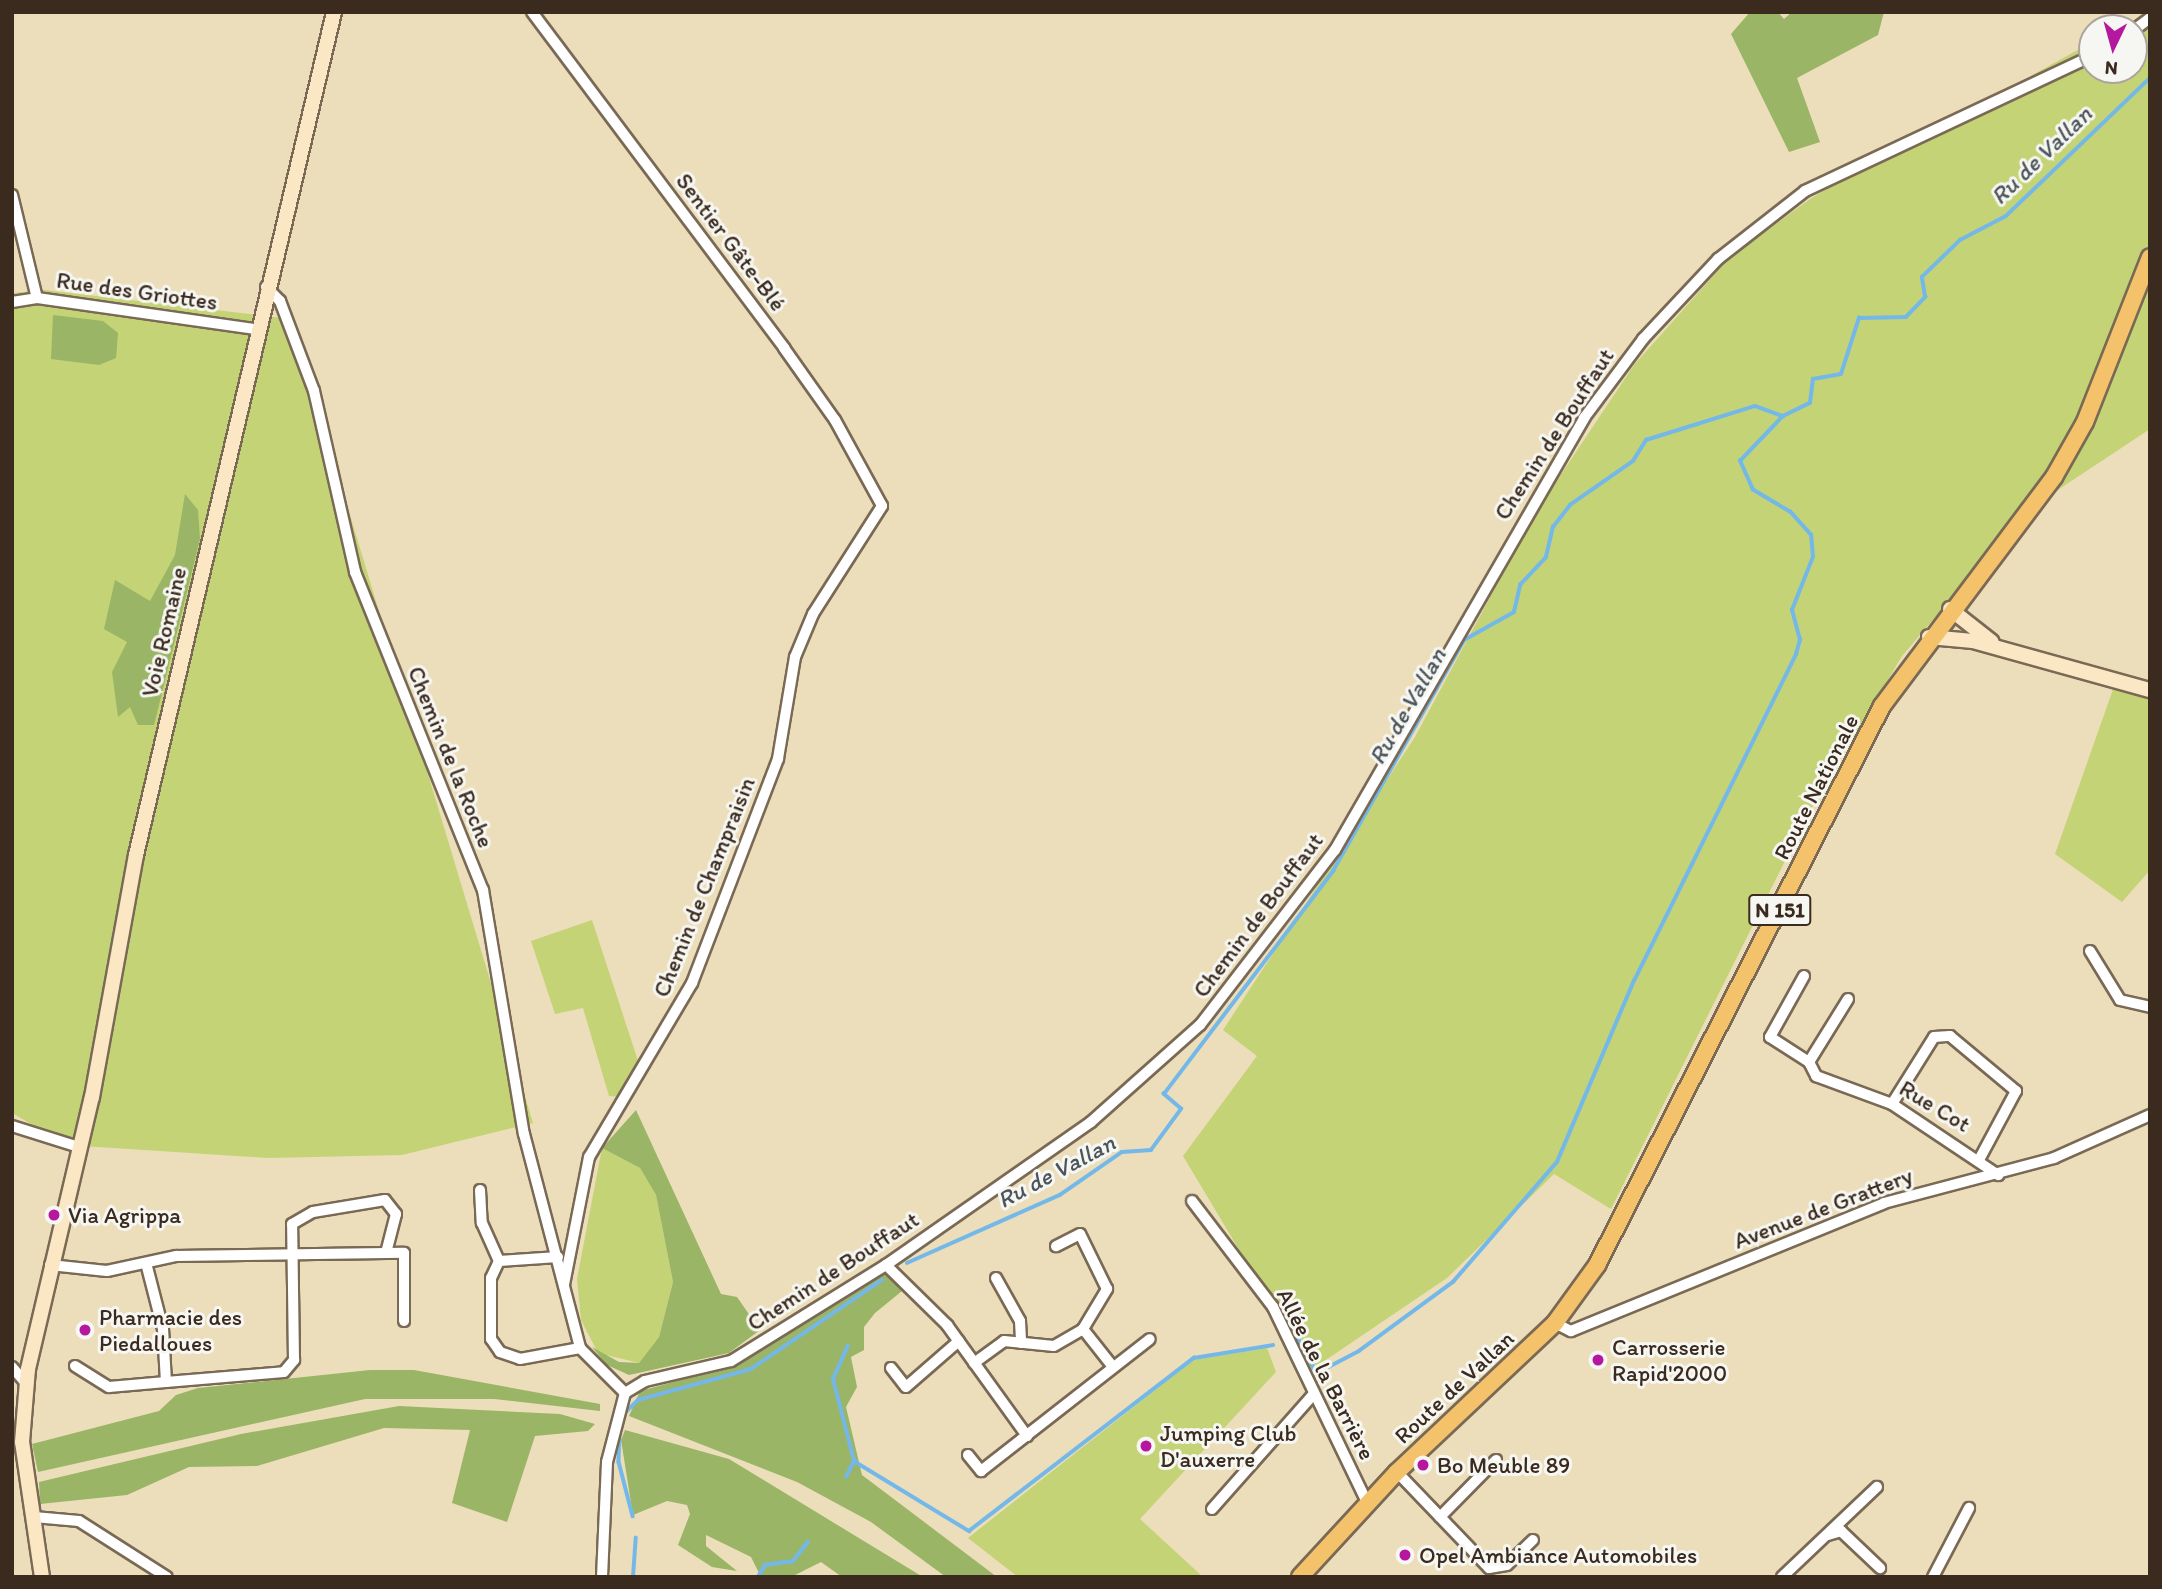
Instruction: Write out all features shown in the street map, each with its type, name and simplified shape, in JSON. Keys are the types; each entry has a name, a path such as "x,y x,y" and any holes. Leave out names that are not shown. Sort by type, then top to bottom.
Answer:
{"main road":[{"name":"Voie Romaine","path":"42,1577 31,1497 17,1426 50,1265 79,1147 131,879 256,329 334,12"},
{"name":"N 151","path":"1950,610 2068,451 2108,372 2150,257"},
{"name":"Route Nationale","path":"1624,1220 1865,738 1929,637 1950,610"},
{"path":"1950,610 2002,648"},
{"path":"1929,637 2002,648 2150,690"},
{"name":"Route de Vallan","path":"1300,1577 1397,1472 1555,1323 1624,1220"}],"street":[{"name":"Sentier Gâte-Blé","path":"533,12 835,420 882,506"},
{"name":"Chemin de Bouffaut","path":"625,1392 645,1381 731,1361 893,1271 1091,1122 1176,1050 1231,988 1335,850 1584,418 1643,339 1718,260 1805,191 2078,63"},
{"path":"12,195 37,298"},
{"name":"Chemin de la Roche","path":"266,287 280,301 314,391 355,572 483,890 523,1124 580,1348"},
{"name":"Rue des Griottes","path":"12,302 37,298 256,329"},
{"name":"Chemin de Champraisin","path":"564,1284 589,1157 692,983 778,759 795,657 813,614 882,506"},
{"path":"2090,951 2120,1000 2150,1007"},
{"name":"Rue Cot","path":"1804,976 1770,1037 1809,1062 1816,1076 1844,1084 1892,1104 1980,1158 1998,1175"},
{"path":"1809,1062 1848,999"},
{"path":"1892,1104 1934,1037 1943,1032 2016,1091 1980,1158"},
{"name":"Avenue de Grattery","path":"1555,1323 1571,1331 1884,1203 1998,1175 2150,1115"},
{"path":"12,1126 79,1147"},
{"path":"480,1190 482,1223 499,1261 491,1278 495,1348 520,1359 580,1348 625,1392 607,1462 602,1577"},
{"path":"75,1366 109,1387 284,1372 294,1360 292,1224 313,1212 385,1200 397,1214 386,1253"},
{"name":"Allée de la Barrière","path":"1192,1201 1273,1307 1313,1395 1367,1502"},
{"path":"974,1363 1004,1341 1054,1346 1083,1329 1107,1289 1080,1234 1056,1246"},
{"path":"50,1265 107,1270 146,1263 292,1255 404,1253 404,1321"},
{"path":"499,1261 558,1257"},
{"path":"146,1263 163,1329 166,1382"},
{"path":"893,1271 959,1341 1027,1436"},
{"path":"996,1278 1020,1321 1021,1343"},
{"path":"1083,1329 1113,1367"},
{"path":"968,1455 981,1471 1150,1339"},
{"path":"891,1368 906,1387 959,1341"},
{"path":"12,1367 26,1383"},
{"path":"1212,1509 1313,1395"},
{"path":"1440,1517 1496,1460"},
{"path":"1397,1472 1489,1568 1507,1565 1533,1540"},
{"path":"1782,1577 1877,1487"},
{"path":"1933,1577 1969,1508"},
{"path":"34,1517 79,1521 167,1577"},
{"path":"1827,1535 1841,1531 1880,1568"}],"green space":[{"path":"1750,12 1778,12 1784,19 1792,12 1884,12 1878,35 1797,78 1820,142 1789,152 1731,34"},
{"path":"2150,12 2150,429 2026,511 1902,656 1811,809 1611,1209 1554,1174 1447,1278 1311,1370 1183,1156 1257,1056 1223,1030 1415,737 1536,512 1634,365 1730,257 1813,197 2078,50 2078,84 2148,84 2148,14 2146,14"},
{"path":"45,290 291,319 533,1123 402,1155 268,1158 67,1145 12,1113 12,293"},
{"path":"53,315 103,321 118,333 116,358 99,365 51,359"},
{"path":"185,494 198,510 200,539 154,725 138,725 130,707 118,717 112,672 127,642 104,629 115,580 150,601 175,555"},
{"path":"2117,678 2150,680 2150,870 2122,902 2055,854"},
{"path":"592,920 640,1067 622,1097 609,1096 583,1008 555,1014 531,941"},
{"path":"636,1110 721,1294 737,1297 760,1330 729,1353 629,1375 607,1365 592,1347 619,1362 639,1363 659,1337 673,1282 656,1195 640,1168 602,1148"},
{"path":"602,1148 640,1168 656,1195 673,1282 659,1337 639,1363 598,1353 581,1320 577,1279"},
{"path":"886,1272 902,1291 875,1313 864,1327 864,1350 851,1357 857,1387 846,1407 862,1475 997,1577 946,1577 871,1522 797,1482 629,1416 640,1391 732,1366"},
{"name":"Jumping Club D'auxerre","path":"1267,1348 1276,1372 1140,1519 1203,1577 1018,1577 968,1538 1193,1360"},
{"path":"370,1370 414,1370 600,1404 600,1411 494,1399 365,1399 38,1472 32,1444 159,1411 176,1395 198,1388"},
{"path":"399,1406 560,1414 595,1424 588,1431 535,1436 507,1522 452,1503 470,1430 384,1428 257,1466 189,1467 127,1495 40,1504 39,1482 241,1434"},
{"path":"625,1430 729,1459 923,1577 842,1577 821,1562 791,1577 761,1577 751,1557 706,1535 706,1546 737,1571 712,1567 678,1545 690,1514 687,1505 667,1501 633,1515 621,1440"}],"waterway":[{"name":"Ru de Vallan","path":"907,1263 1060,1195 1122,1152 1151,1150 1181,1109 1164,1094 1333,871 1464,640 1514,612 1520,585 1546,557 1553,527 1570,505 1633,461 1646,440 1755,406 1783,416 1810,403 1813,379 1841,374 1859,318 1906,317 1925,297 1922,277 1960,240 2006,216 2150,78"},
{"path":"1298,1338 1317,1373 1359,1351 1453,1282 1557,1162 1634,981 1796,654 1800,640 1792,610 1813,557 1811,535 1790,512 1753,490 1740,461 1783,416"},
{"name":"Ru de Vallan","path":"624,1414 638,1400 751,1369 882,1280"},
{"path":"854,1461 969,1531 1194,1358 1273,1345"},
{"path":"846,1477 854,1461 833,1379 848,1346"},
{"name":"Ru de Vallan","path":"620,1432 619,1462 633,1516"},
{"name":"Ru de Vallan","path":"633,1577 636,1538"},
{"path":"758,1577 765,1565 793,1561 808,1542"}],"place":[{"name":"Via Agrippa","path":"54,1215"},
{"name":"Pharmacie des Piedalloues","path":"85,1330"},
{"name":"Carrosserie Rapid'2000","path":"1598,1360"},
{"name":"Jumping Club D'auxerre","path":"1146,1446"},
{"name":"Bo Meuble 89","path":"1423,1465"},
{"name":"Opel Ambiance Automobiles","path":"1405,1555"}]}
